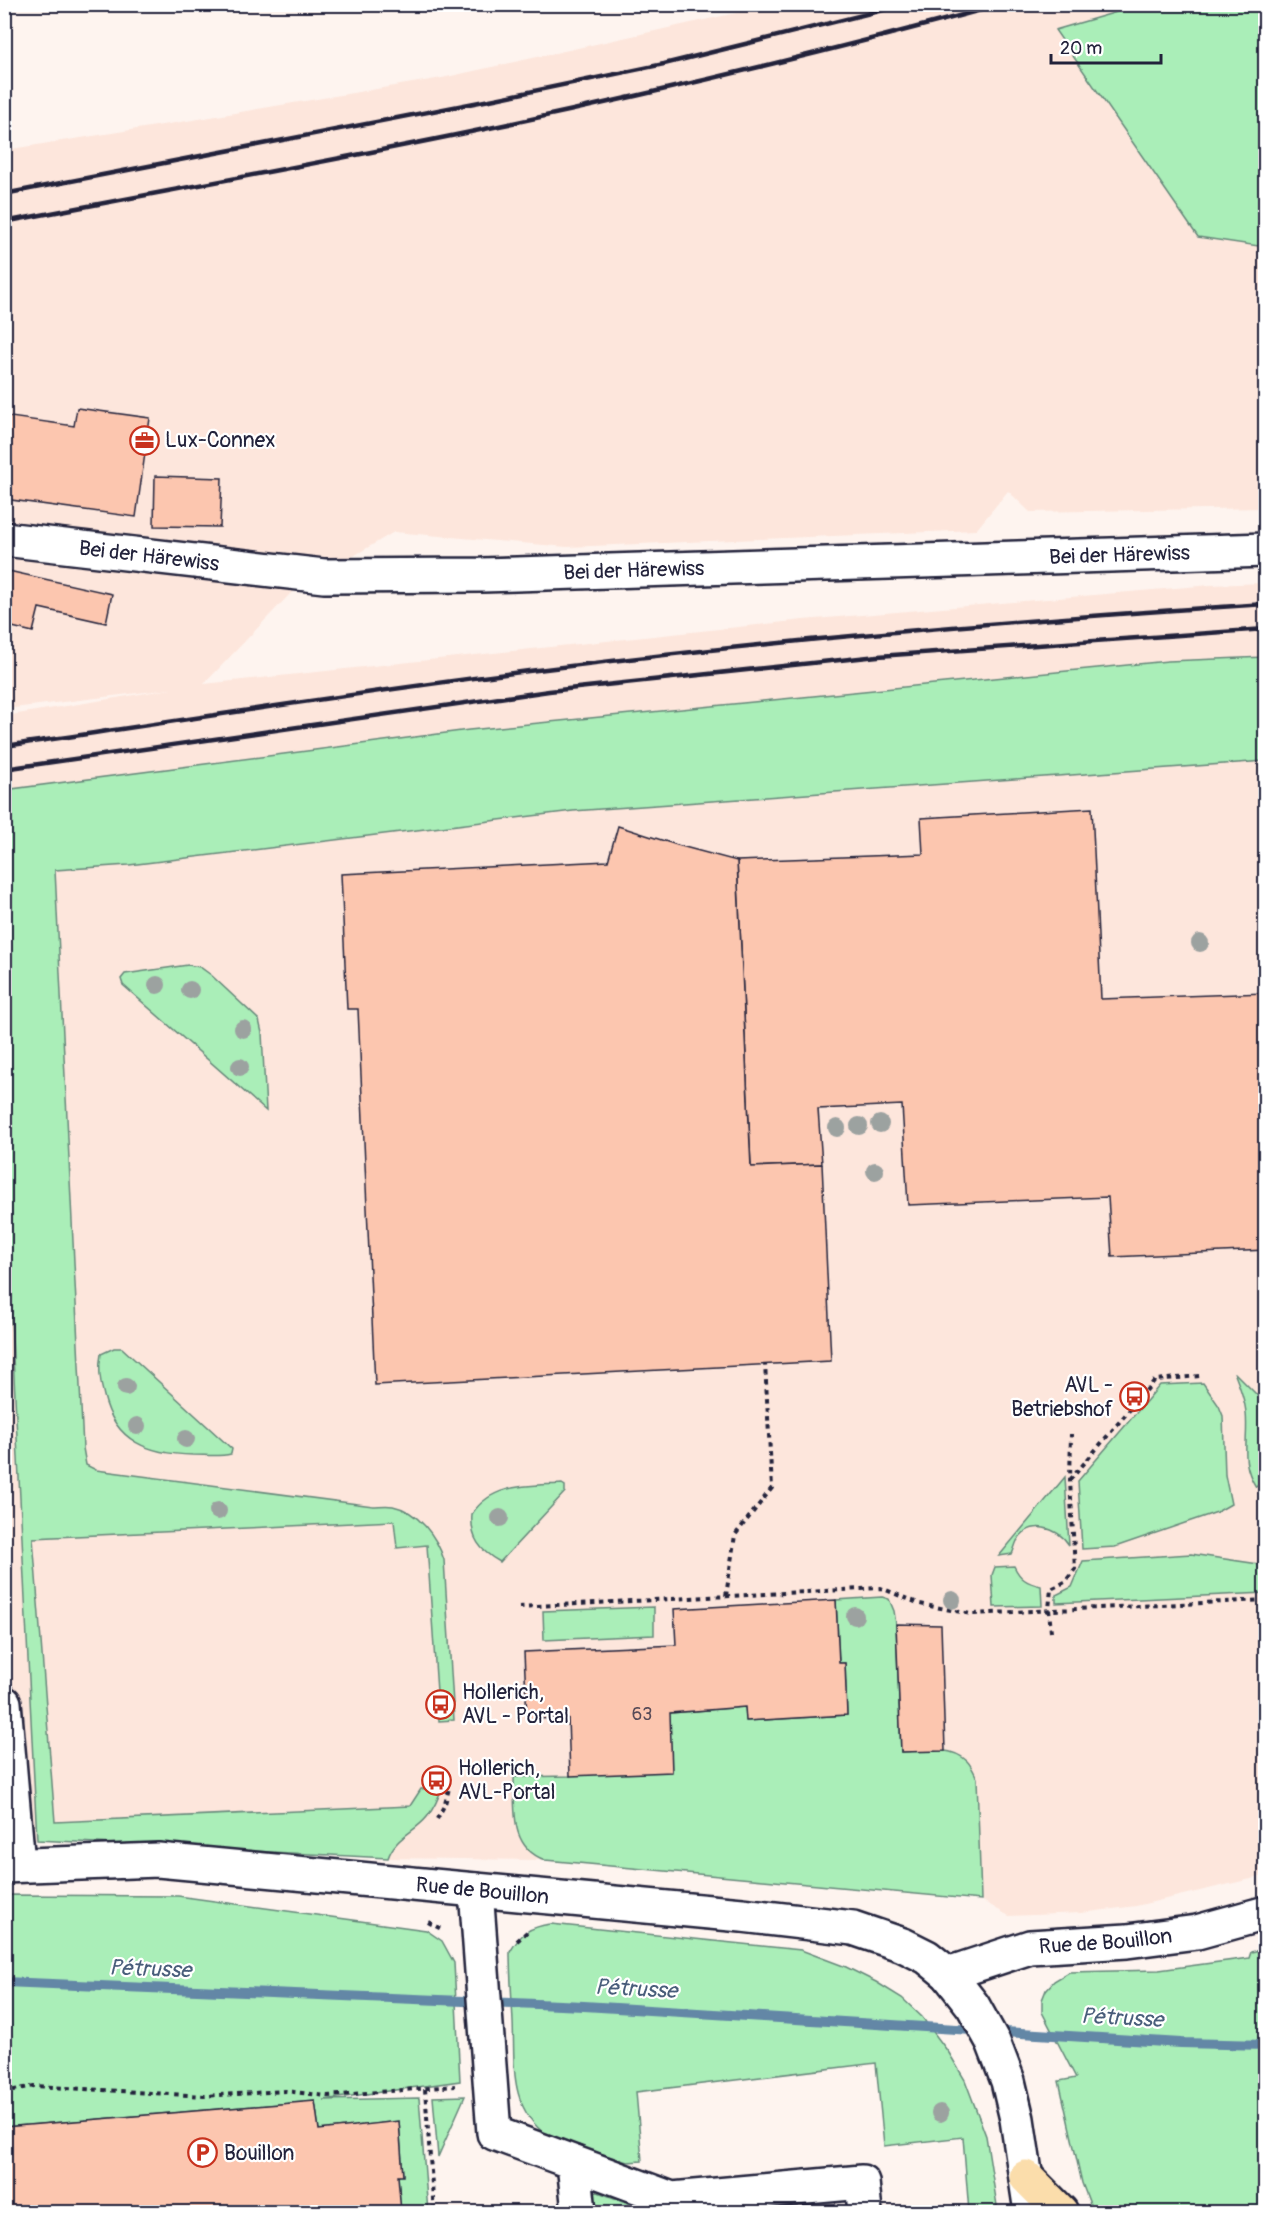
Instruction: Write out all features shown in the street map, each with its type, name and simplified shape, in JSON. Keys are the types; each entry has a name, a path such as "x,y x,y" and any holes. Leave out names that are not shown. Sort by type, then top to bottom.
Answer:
{"highway":[{"path":"1026,2177 1061,2212"}],"street":[{"name":"Bei der Härewiss","path":"4,538 324,576 494,575 1266,550"},
{"path":"4,1703 11,1865"},
{"name":"Rue de Bouillon","path":"11,1865 158,1860 731,1913 853,1928 903,1945 950,1971 993,2042 1008,2081 1017,2119 1031,2212"},
{"path":"476,1890 494,2133 574,2163 672,2206 862,2182 865,2212"},
{"name":"Rue de Bouillon","path":"950,1971 1030,1947 1127,1941 1197,1932 1266,1913"},
{"path":"574,2163 579,2212"}],"path":[{"path":"726,1596 735,1535 772,1488 765,1364"},
{"path":"1070,1481 1155,1380 1200,1376"},
{"path":"1052,1632 1049,1609 1051,1589 1065,1582 1074,1569 1070,1481 1071,1434"},
{"path":"519,1607 881,1588 920,1604 971,1614 1266,1600"},
{"path":"437,1819 445,1804 449,1788"},
{"path":"4,2092 34,2086 204,2096 286,2091 327,2096 464,2085"},
{"path":"425,2089 435,2212"}],"shaded area":[{"path":"772,5 1141,5 1056,29 1198,237 1265,247 1265,508 1030,512 1008,491 976,530 567,547 394,532 291,593 204,684 803,620 1211,585 1265,583 1265,657 1168,661 469,730 5,790 5,716 171,689 5,709 5,150 442,78"},
{"path":"1265,761 1265,1874 1136,1906 1081,1913 1009,1916 981,1900 545,1860 388,1858 37,1840 5,1841 5,873 129,865 573,811"}],"green space":[{"path":"1141,5 1265,5 1265,247 1198,237 1055,30"},
{"path":"1265,657 1265,761 573,811 129,865 55,870 83,1448 86,1465 96,1470 373,1506 393,1506 411,1513 431,1534 444,1560 454,1720 439,1721 427,1545 397,1548 394,1521 33,1538 55,1822 410,1806 421,1789 442,1787 427,1817 395,1845 388,1858 37,1840 5,1196 4,790 469,730 1168,661"},
{"path":"188,965 200,967 211,975 259,1020 262,1033 266,1111 123,985 121,979 125,974"},
{"path":"114,1348 122,1348 232,1449 231,1454 212,1456 162,1452 148,1448 125,1435 109,1412 101,1380 101,1354"},
{"path":"1234,1372 1265,1403 1265,1480 1256,1487 1246,1459 1245,1408 1242,1392"},
{"path":"1203,1383 1223,1416 1225,1475 1231,1504 1217,1512 1115,1547 1082,1549 1078,1481 1160,1385"},
{"path":"1065,1477 1069,1545 1051,1530 1036,1528 1023,1534 1017,1541 1012,1554 999,1556"},
{"path":"562,1484 565,1486 565,1492 500,1562 478,1543 473,1530 472,1514 480,1504 501,1491 512,1488"},
{"path":"1191,1554 1265,1565 1265,1593 1056,1603 1056,1595 1072,1587 1083,1561"},
{"path":"1014,1566 1024,1580 1041,1586 1042,1606 994,1607 992,1575 995,1567"},
{"path":"882,1597 889,1599 896,1624 901,1752 936,1750 953,1753 967,1761 977,1778 981,1900 545,1860 533,1854 525,1846 516,1826 514,1777 570,1776 670,1713 745,1707 747,1721 847,1715 845,1663 839,1663 836,1600"},
{"path":"654,1607 654,1635 544,1640 543,1611"},
{"path":"5,1895 178,1896 426,1930 442,1941 454,1963 460,2081 323,2100 419,2098 428,2212 401,2212 398,2176 403,2175 399,2121 319,2130 315,2101 5,2127"},
{"path":"551,1924 801,1950 846,1967 902,1998 922,2017 949,2053 965,2080 986,2136 998,2212 969,2212 963,2137 884,2146 876,2063 636,2092 642,2161 627,2162 548,2136 535,2125 526,2112 516,2084 510,1952 526,1932"},
{"path":"1265,1949 1265,2212 1093,2212 1082,2183 1059,2081 1076,2078 1042,2012 1042,2000 1046,1990 1054,1981 1069,1972 1159,1970 1249,1958 1251,1952"},
{"path":"465,2096 438,2157 433,2097"},
{"path":"598,2192 631,2204 636,2207 637,2212 591,2212 592,2193"}],"building":[{"path":"77,408 150,418 136,517 4,499 4,416 74,426"},
{"path":"155,476 222,478 220,527 154,526"},
{"path":"4,570 112,594 106,623 39,608 33,632 4,625"},
{"path":"1092,808 1101,999 1266,993 1266,1250 1112,1257 1108,1197 908,1205 902,1105 818,1109 822,1164 751,1167 737,861 923,854 921,818"},
{"path":"618,826 737,861 751,1167 822,1164 831,1361 375,1385 358,1009 347,1009 341,874 608,861"},
{"path":"836,1600 839,1663 845,1663 847,1715 746,1721 745,1707 670,1713 672,1772 570,1776 568,1718 527,1719 524,1652 676,1645 674,1609"},
{"path":"896,1624 941,1625 945,1751 901,1752"},
{"name":"Bouillon","path":"315,2101 319,2130 399,2121 403,2176 398,2176 401,2212 4,2212 4,2127"}],"waterway":[{"name":"Pétrusse","path":"4,1982 584,2006 1181,2043 1266,2045"}],"railway":[{"path":"4,194 664,64 907,4"},
{"path":"4,222 437,139 562,112 689,84 1003,4"},
{"path":"4,746 416,686 731,648 1088,616 1266,604"},
{"path":"4,769 549,691 878,656 1266,629"}],"place":[{"name":"Lux-Connex","path":"144,440"},
{"name":"AVL - Betriebshof","path":"1134,1397"},
{"name":"Hollerich, AVL - Portal","path":"441,1704"},
{"name":"Hollerich, AVL-Portal","path":"437,1780"},
{"name":"Bouillon","path":"203,2153"}]}
